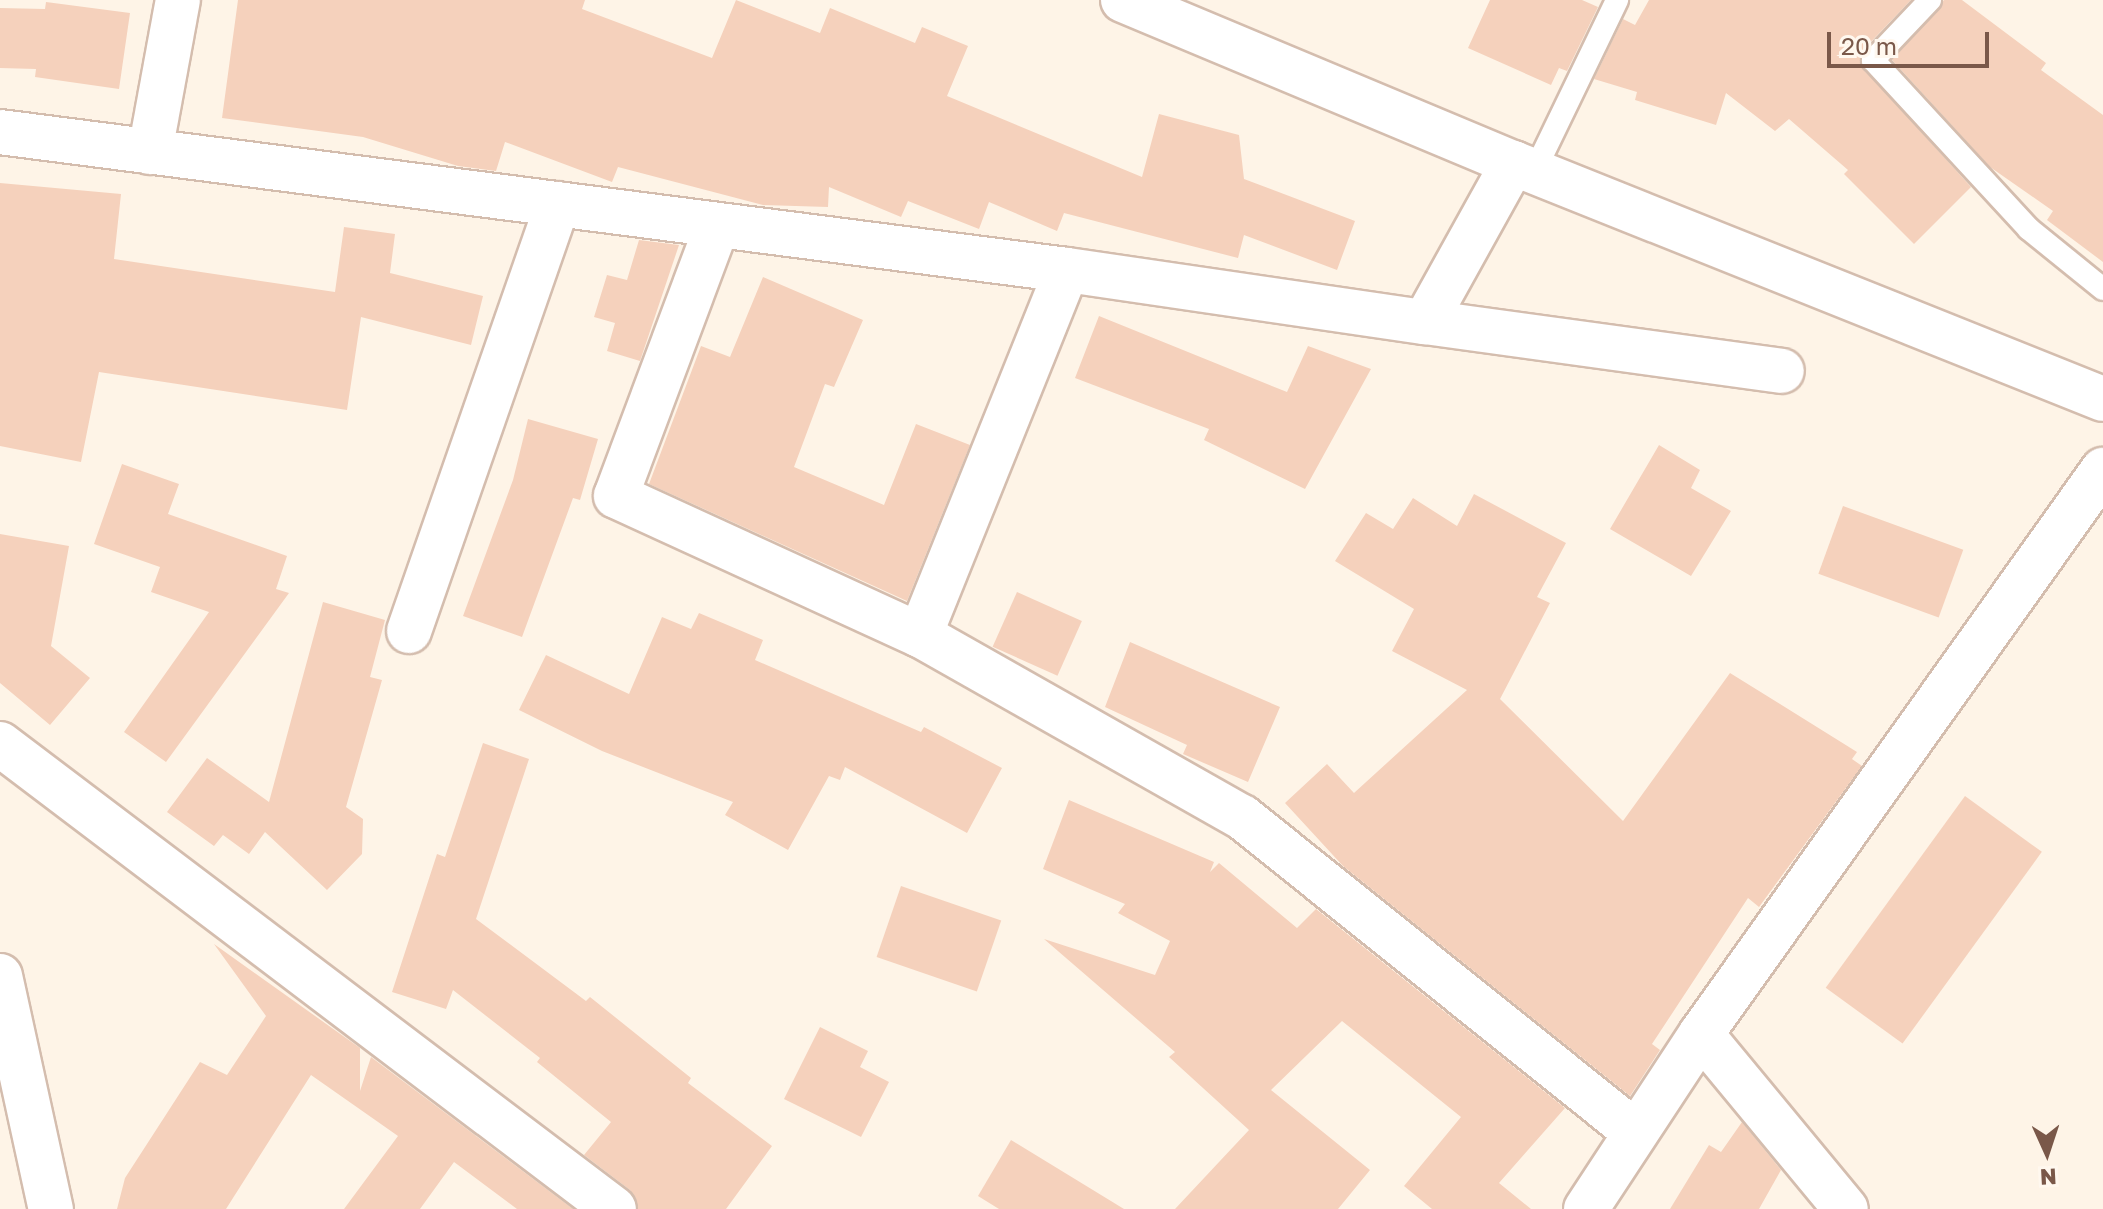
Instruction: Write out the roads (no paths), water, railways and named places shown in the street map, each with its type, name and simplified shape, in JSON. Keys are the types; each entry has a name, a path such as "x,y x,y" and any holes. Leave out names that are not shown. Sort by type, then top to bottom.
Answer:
{"street":[{"path":"150,152 178,0"},
{"path":"1123,0 1179,9 1523,167 2103,399"},
{"path":"0,132 1067,270 1782,371"},
{"path":"1425,322 1523,167"},
{"path":"409,631 558,204"},
{"path":"717,226 616,496 920,635 1242,817 1635,1132"},
{"path":"920,635 1067,270"},
{"path":"1586,1209 1701,1034 2103,470"},
{"path":"0,744 614,1209"},
{"path":"0,976 6,1031 51,1209"},
{"path":"1701,1034 1846,1209"}],"lane":[{"path":"1523,167 1617,0"},
{"path":"1930,0 1873,60 2029,229 2103,289"}]}
